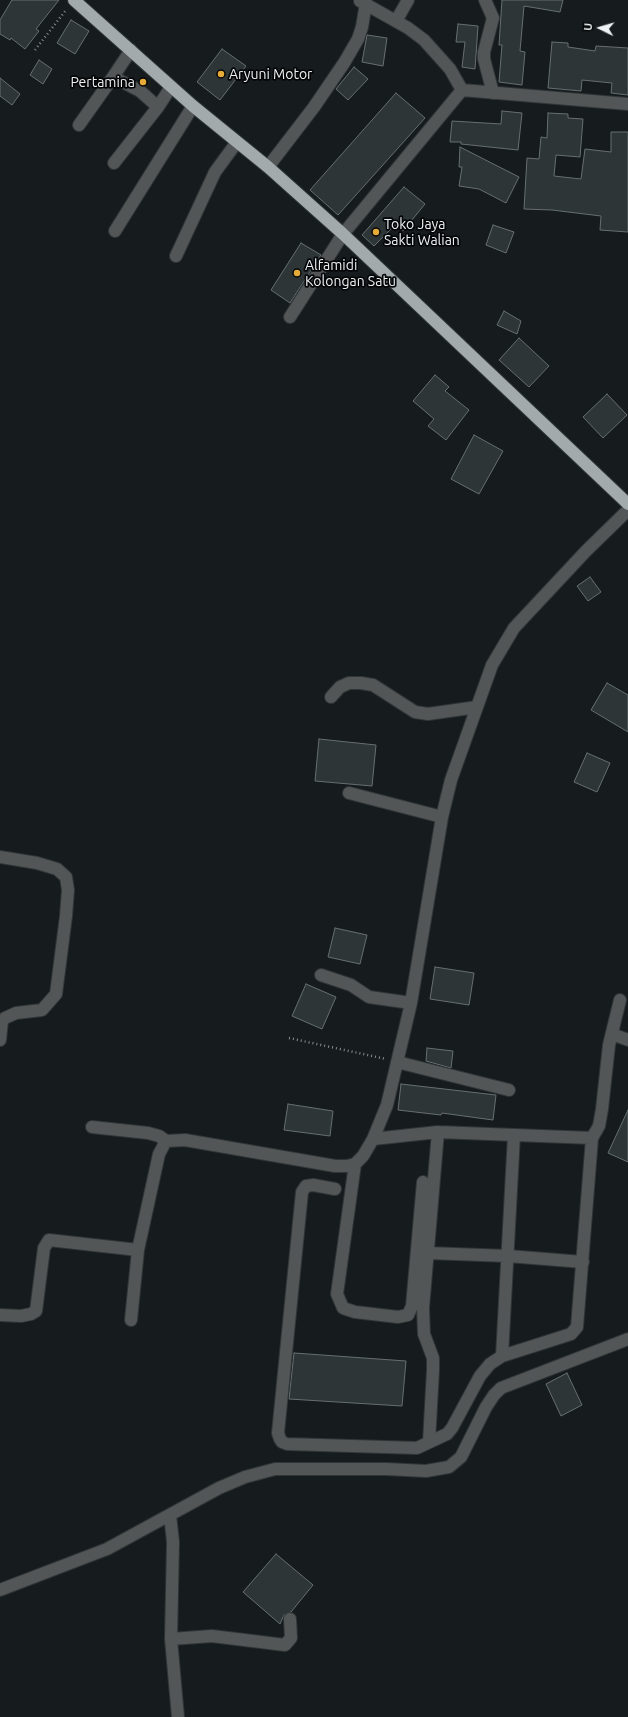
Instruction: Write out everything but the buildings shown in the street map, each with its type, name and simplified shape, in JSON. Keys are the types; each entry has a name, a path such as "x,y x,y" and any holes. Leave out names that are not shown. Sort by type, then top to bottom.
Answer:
{"highway":[{"path":"72,3 131,50 193,106 268,166 343,234 628,504"}],"street":[{"path":"396,21 408,0"},
{"path":"485,0 493,18 484,52 484,60 493,93"},
{"path":"268,166 314,107 344,63 362,28 362,2 396,21 424,40 450,69 462,90"},
{"path":"79,124 131,50"},
{"path":"113,77 140,91 158,107"},
{"path":"114,163 158,107 171,87"},
{"path":"462,90 628,104"},
{"path":"290,318 343,234 462,90"},
{"path":"115,230 193,106"},
{"path":"176,256 215,172 237,142"},
{"path":"92,1126 148,1133 159,1136 166,1141 185,1140 335,1166 355,1164 363,1156 373,1139 387,1105 412,1003 442,817 451,780 492,665 514,628 586,551 628,510"},
{"path":"331,696 340,687 349,683 360,683 373,685 415,712 428,714 477,707"},
{"path":"349,793 442,817"},
{"path":"0,856 37,863 57,869 66,877 68,890 56,994 42,1010 9,1015 2,1021 0,1032"},
{"path":"322,975 351,985 369,997 412,1003"},
{"path":"335,1189 313,1185 306,1186 302,1192 278,1432 280,1439 282,1442 287,1444 400,1449 417,1448 449,1431 480,1376 490,1364 502,1356 571,1334 575,1331 579,1313 592,1138 598,1126 602,1109 612,1034 620,1000"},
{"path":"612,1034 628,1040"},
{"path":"398,1062 509,1090"},
{"path":"373,1139 438,1132 592,1138"},
{"path":"429,1442 433,1358 424,1334 423,1308 438,1132"},
{"path":"502,1356 514,1135"},
{"path":"131,1320 138,1250 159,1154 166,1141"},
{"path":"355,1164 337,1294 343,1308 355,1312 398,1317 408,1315 412,1306 424,1182"},
{"path":"0,1315 26,1315 36,1311 44,1248 49,1240 138,1250"},
{"path":"428,1253 508,1256 583,1262"},
{"path":"0,1590 108,1549 219,1488 245,1477 275,1469 386,1469 426,1472 449,1467 461,1457 486,1407 501,1388 628,1339"},
{"path":"170,1515 173,1542 171,1639 178,1717"},
{"path":"171,1639 212,1636 285,1645 290,1638 290,1619"}],"path":[{"path":"35,50 72,3"},
{"path":"289,1038 398,1062"}],"place":[{"name":"Aryuni Motor","path":"221,74"},
{"name":"Pertamina","path":"143,82"},
{"name":"Toko Jaya Sakti Walian","path":"376,232"},
{"name":"Alfamidi Kolongan Satu","path":"297,273"}]}
